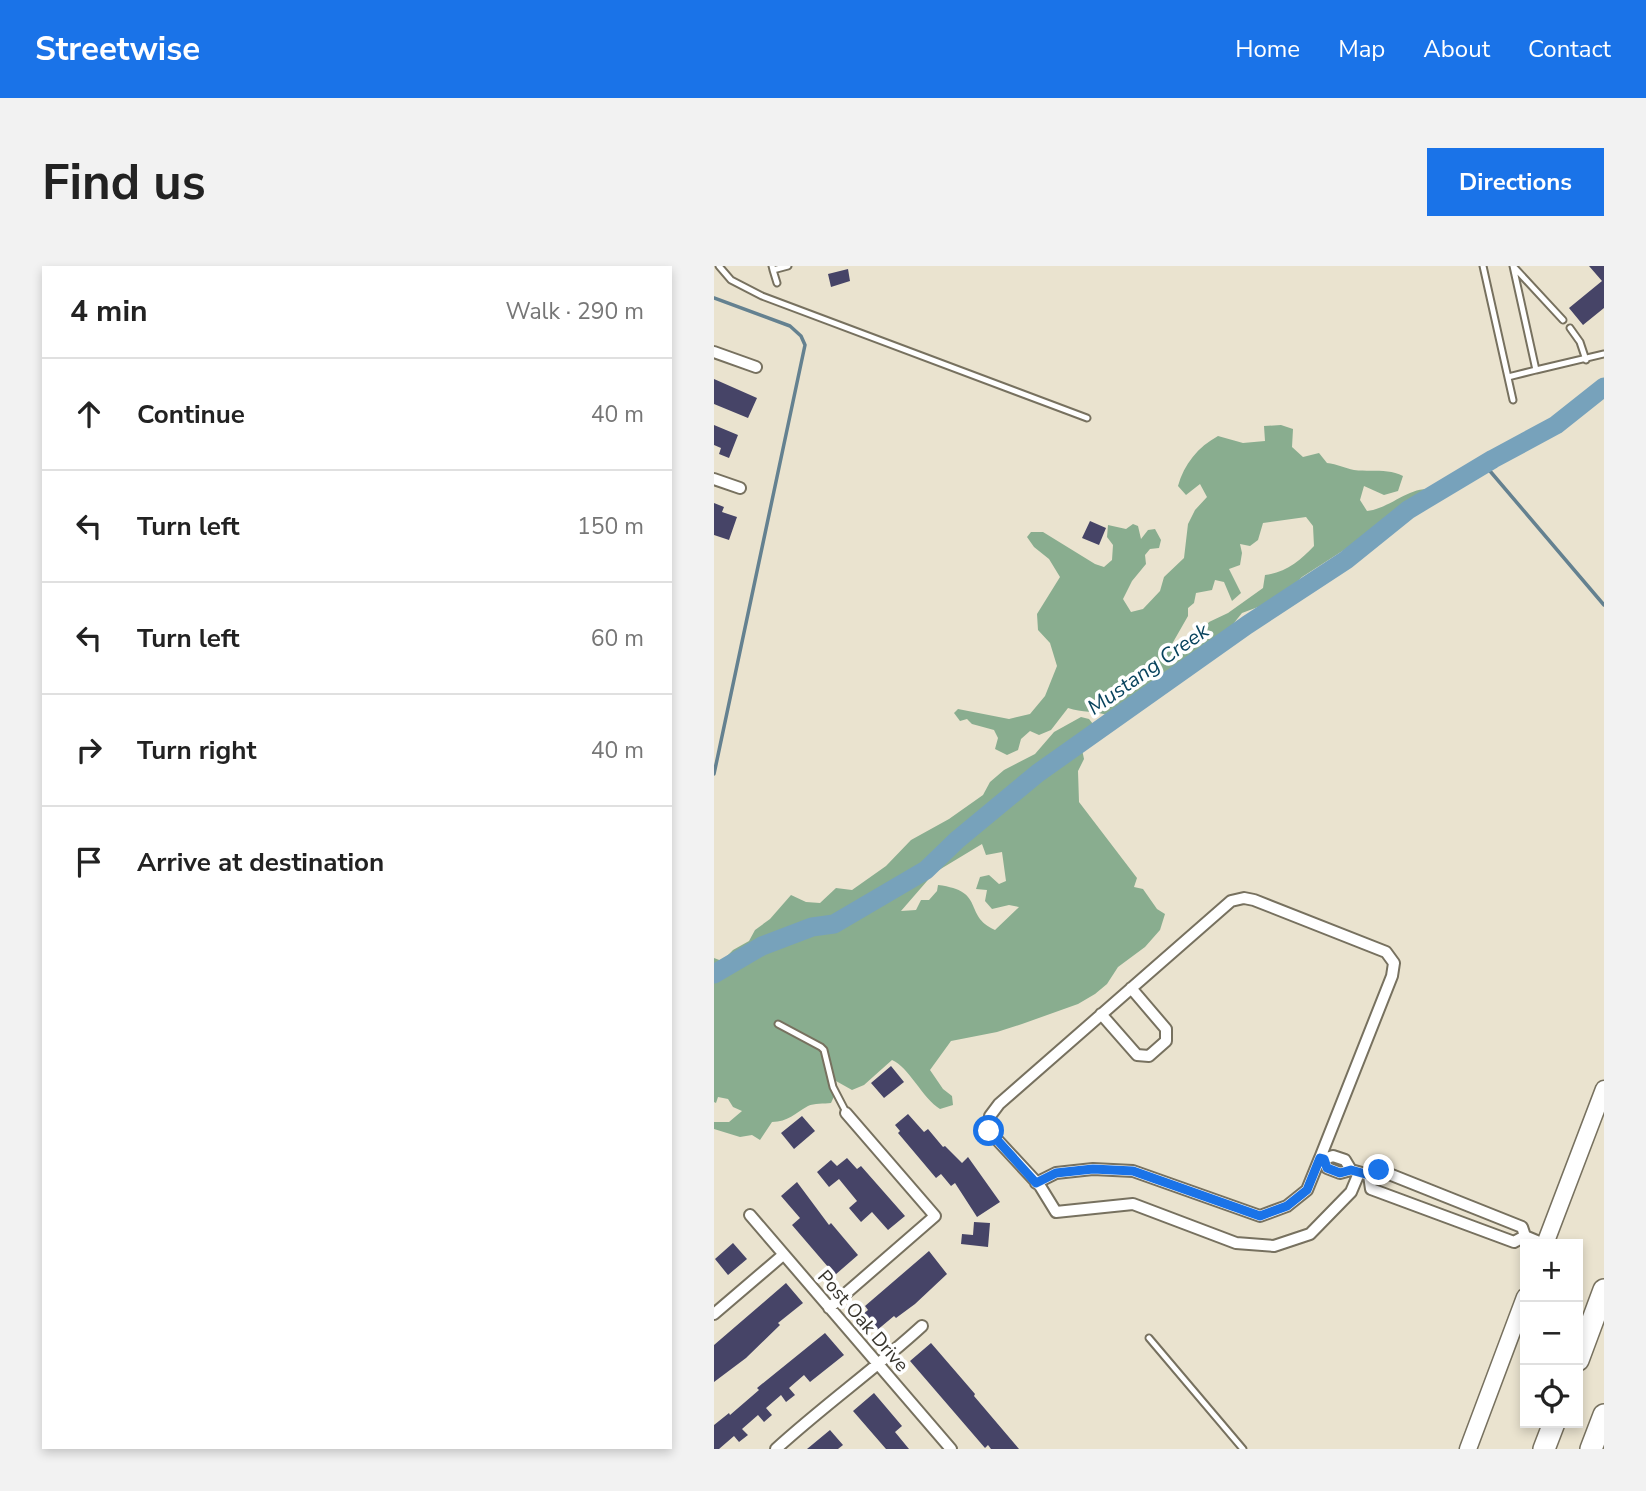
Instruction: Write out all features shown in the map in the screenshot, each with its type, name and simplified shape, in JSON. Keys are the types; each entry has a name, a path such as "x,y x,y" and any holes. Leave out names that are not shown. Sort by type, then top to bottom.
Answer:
{"highway":[{"path":"1583,1347 1604,1290"},
{"path":"1591,1449 1604,1415"},
{"path":"1544,1449 1552,1428"}],"main road":[{"path":"1547,1239 1604,1089"},
{"path":"1468,1449 1523,1302"}],"street":[{"path":"714,352 756,368"},
{"path":"714,479 740,488"},
{"path":"1036,1183 1056,1173 1093,1169 1133,1171 1260,1216 1287,1206 1307,1190 1322,1159 1392,976 1394,963 1385,952 1244,898 1231,901 999,1104 990,1116 989,1131 1036,1183 1056,1212 1133,1204 1236,1243 1274,1246 1311,1234 1351,1192 1360,1173"},
{"path":"1101,1014 1137,1055 1149,1056 1166,1041 1166,1029 1131,988"},
{"path":"829,1308 935,1216 846,1113"},
{"path":"1322,1159 1327,1168 1340,1173 1379,1170 1522,1227 1525,1236 1532,1239"},
{"path":"1360,1173 1371,1189 1514,1242 1525,1236"},
{"name":"Post Oak Drive","path":"750,1215 951,1449"},
{"path":"714,1314 783,1255"},
{"path":"776,1449 830,1401 879,1365 922,1326"}],"lane":[{"path":"719,266 731,280 769,299 1087,418"},
{"path":"777,283 773,268 788,266"},
{"path":"1483,266 1513,400"},
{"path":"1513,266 1536,370"},
{"path":"1513,266 1563,320"},
{"path":"1570,328 1580,342 1586,360"},
{"path":"1508,377 1604,354"},
{"path":"778,1024 824,1050 833,1087 846,1113"},
{"path":"1149,1338 1242,1449"}],"green space":[{"path":"1281,425 1293,429 1292,447 1303,457 1319,453 1327,463 1354,470 1385,471 1403,476 1398,491 1384,495 1364,486 1360,500 1367,511 1383,507 1413,492 1428,489 1420,498 1408,503 1361,539 1302,577 1277,600 1242,613 1205,659 1183,680 1158,680 1110,716 1068,708 1051,730 1039,735 1030,731 1021,739 1018,750 1007,755 995,749 998,738 994,730 972,724 967,719 960,721 954,713 958,709 1009,719 1030,714 1045,696 1057,666 1050,643 1038,630 1037,614 1060,577 1049,559 1034,547 1027,537 1031,532 1043,532 1104,567 1112,560 1113,545 1107,537 1108,525 1126,529 1133,524 1138,526 1141,539 1148,530 1155,529 1161,540 1159,548 1150,549 1145,555 1146,564 1132,581 1123,599 1131,612 1143,609 1160,591 1164,577 1184,558 1188,524 1195,510 1207,497 1200,484 1186,495 1178,486 1188,463 1204,445 1218,436 1243,443 1265,441 1264,426","holes":["1306,517 1313,526 1314,546 1304,556 1286,569 1265,575 1263,588 1228,613 1209,622 1200,634 1172,644 1188,616 1188,608 1194,603 1196,593 1212,590 1215,580 1224,582 1232,601 1241,593 1229,569 1240,565 1240,544 1250,546 1258,540 1263,523"]},
{"path":"1081,717 1089,719 1093,724 1092,731 1080,740 1084,759 1078,771 1079,802 1137,878 1134,887 1143,889 1157,909 1165,914 1160,930 1145,947 1118,967 1107,984 1078,1004 997,1032 951,1041 930,1070 943,1089 952,1096 953,1105 940,1109 904,1069 892,1060 864,1085 852,1090 836,1081 837,1090 831,1103 810,1105 787,1119 772,1122 760,1140 752,1135 740,1137 714,1129 714,1122 729,1122 742,1111 733,1107 728,1099 718,1097 716,1103 714,1102 714,958 722,961 733,950 749,941 755,930 770,919 791,895 806,902 820,903 836,888 852,890 886,866 911,840 949,819 983,795 990,782 1004,770 1035,754 1054,732","holes":["982,844 986,855 1002,852 1006,881 999,884 989,875 980,877 976,889 987,890 985,901 992,909 1009,905 1019,907 995,930 979,917 969,898 953,888 938,885 937,891 929,900 921,900 916,910 901,911 934,873"]}],"building":[{"path":"1589,266 1604,266 1604,308 1583,325 1569,308 1602,281"},
{"path":"848,269 850,281 831,287 828,274"},
{"path":"714,379 757,398 748,418 714,404"},
{"path":"714,425 738,435 729,458 719,454 721,448 714,445"},
{"path":"714,503 724,507 722,512 737,517 729,540 714,535"},
{"path":"1090,521 1106,528 1099,545 1082,538"},
{"path":"891,1066 904,1082 884,1098 871,1083"},
{"path":"908,1114 924,1132 928,1129 943,1147 962,1163 968,1157 1000,1202 977,1217 955,1183 951,1186 941,1174 936,1178 898,1133 900,1131 895,1125"},
{"path":"802,1116 815,1131 794,1149 781,1133"},
{"path":"847,1158 857,1169 861,1166 905,1216 888,1230 872,1212 861,1222 849,1208 857,1201 839,1179 829,1187 817,1172 831,1160 837,1166"},
{"path":"797,1182 829,1225 831,1223 858,1255 835,1275 792,1225 800,1218 781,1196"},
{"path":"974,1222 990,1223 988,1247 961,1244 962,1234 973,1235"},
{"path":"733,1243 747,1259 728,1275 715,1259"},
{"path":"929,1251 947,1274 915,1304 876,1331 862,1315 868,1310 865,1306"},
{"path":"786,1283 803,1303 778,1323 780,1325 746,1358 714,1382 714,1345"},
{"path":"825,1333 844,1355 810,1382 804,1375 789,1388 795,1395 786,1402 781,1395 766,1408 772,1415 764,1422 758,1415 742,1429 748,1435 739,1442 734,1436 719,1449 714,1449 714,1425 729,1413 730,1415 759,1390 757,1388"},
{"path":"931,1343 1019,1449 991,1449 988,1445 985,1448 910,1361"},
{"path":"874,1393 902,1426 895,1432 909,1449 886,1449 853,1411"},
{"path":"830,1430 843,1445 838,1449 807,1449"}],"waterway":[{"path":"714,298 790,326 801,336 805,345 714,774"},
{"name":"Mustang Creek","path":"714,974 762,946 812,927 834,924 926,870 957,840 1038,773 1247,625 1346,560 1408,510 1556,425 1604,387"},
{"path":"1484,464 1604,605"}],"route":[{"path":"989,1131 1036,1183 1056,1173 1093,1169 1133,1171 1260,1216 1287,1206 1307,1190 1320,1158 1324,1159 1327,1168 1340,1173 1351,1170 1369,1175 1379,1170"}]}
